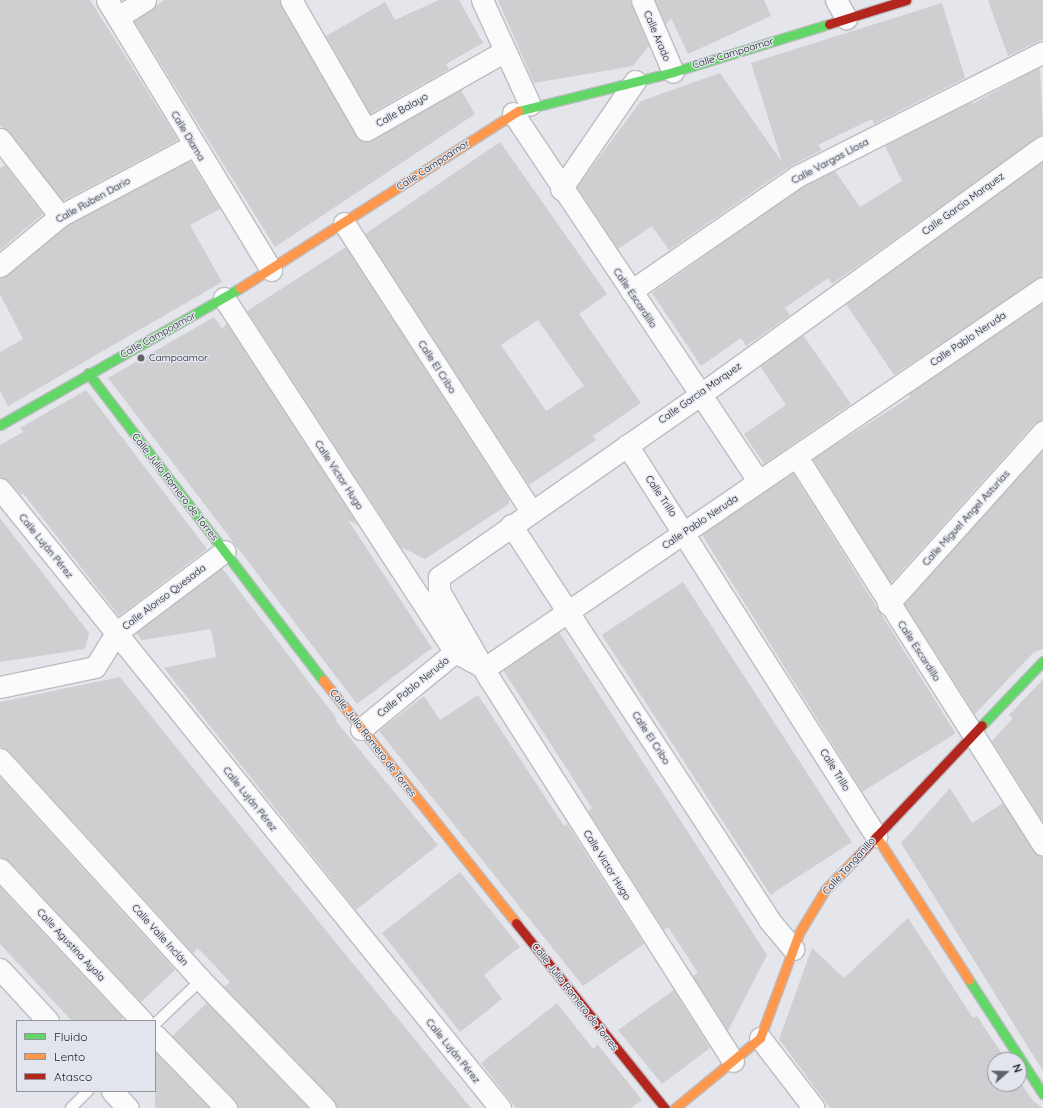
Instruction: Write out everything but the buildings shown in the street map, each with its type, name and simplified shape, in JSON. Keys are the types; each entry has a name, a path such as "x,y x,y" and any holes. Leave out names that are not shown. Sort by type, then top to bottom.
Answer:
{"street":[{"path":"112,8 145,0"},
{"name":"Calle Balayo","path":"291,0 366,130 505,51"},
{"name":"Calle Escardillo","path":"482,0 505,51 521,109 561,189 760,482"},
{"name":"Calle Arado","path":"642,0 672,72"},
{"name":"Calle Campoamor","path":"0,425 271,270 521,109 672,72 841,9 906,0"},
{"name":"Calle Diama","path":"112,8 271,270"},
{"name":"Calle Vargas Llosa","path":"631,291 796,177 1043,52"},
{"path":"561,189 636,81"},
{"path":"0,139 60,216"},
{"name":"Calle Ruben Dario","path":"0,266 60,216 194,145"},
{"name":"Calle Garcia Marquez","path":"485,668 439,592 439,577 531,511 701,394 1043,146"},
{"name":"Calle El Cribo","path":"344,222 531,511"},
{"name":"Calle Pablo Neruda","path":"361,729 455,652 485,668 797,457 1043,288"},
{"name":"Calle Victor Hugo","path":"224,298 455,652"},
{"name":"Calle Julio Romero de Torres","path":"88,374 361,729 665,1108"},
{"name":"Calle Miguel Angel Asturias","path":"888,604 1043,432"},
{"name":"Calle Trillo","path":"627,445 685,533 876,836 1043,1094"},
{"name":"Calle Escardillo","path":"797,457 888,604 973,732 1043,844"},
{"name":"Calle Luján Pérez","path":"0,489 500,1108"},
{"name":"Calle El Cribo","path":"511,525 769,920 794,949"},
{"name":"Calle Alonso Quesada","path":"0,686 95,667 116,633 225,551"},
{"name":"Calle Tanganillo","path":"674,1108 733,1062 760,1038 794,949 825,890 973,732 1043,661"},
{"name":"Calle Victor Hugo","path":"485,668 733,1062"},
{"name":"Calle Valle Inclán","path":"0,758 201,980 325,1108"},
{"name":"Calle Agustina Ayala","path":"0,869 141,1020"},
{"path":"0,969 47,1020"},
{"path":"156,1036 226,1108"},
{"path":"760,1038 812,1107"},
{"path":"113,1092 128,1108"}],"lane":[{"path":"156,1023 201,980"},
{"path":"71,1108 87,1092"}],"traffic: fast":[{"path":"518,111 673,72 829,24"},
{"path":"0,425 240,288"},
{"path":"88,373 323,680"},
{"path":"982,725 1043,661"},
{"path":"969,980 1043,1094"}],"traffic: slow":[{"path":"240,288 518,111"},
{"path":"323,680 516,923"},
{"path":"876,836 969,980"},
{"path":"675,1108 760,1038 799,933 825,890 858,856"}],"traffic: jam":[{"path":"829,24 906,0"},
{"path":"858,856 982,725"},
{"path":"516,923 665,1108"}],"place":[{"name":"Campoamor","path":"141,358"}]}
